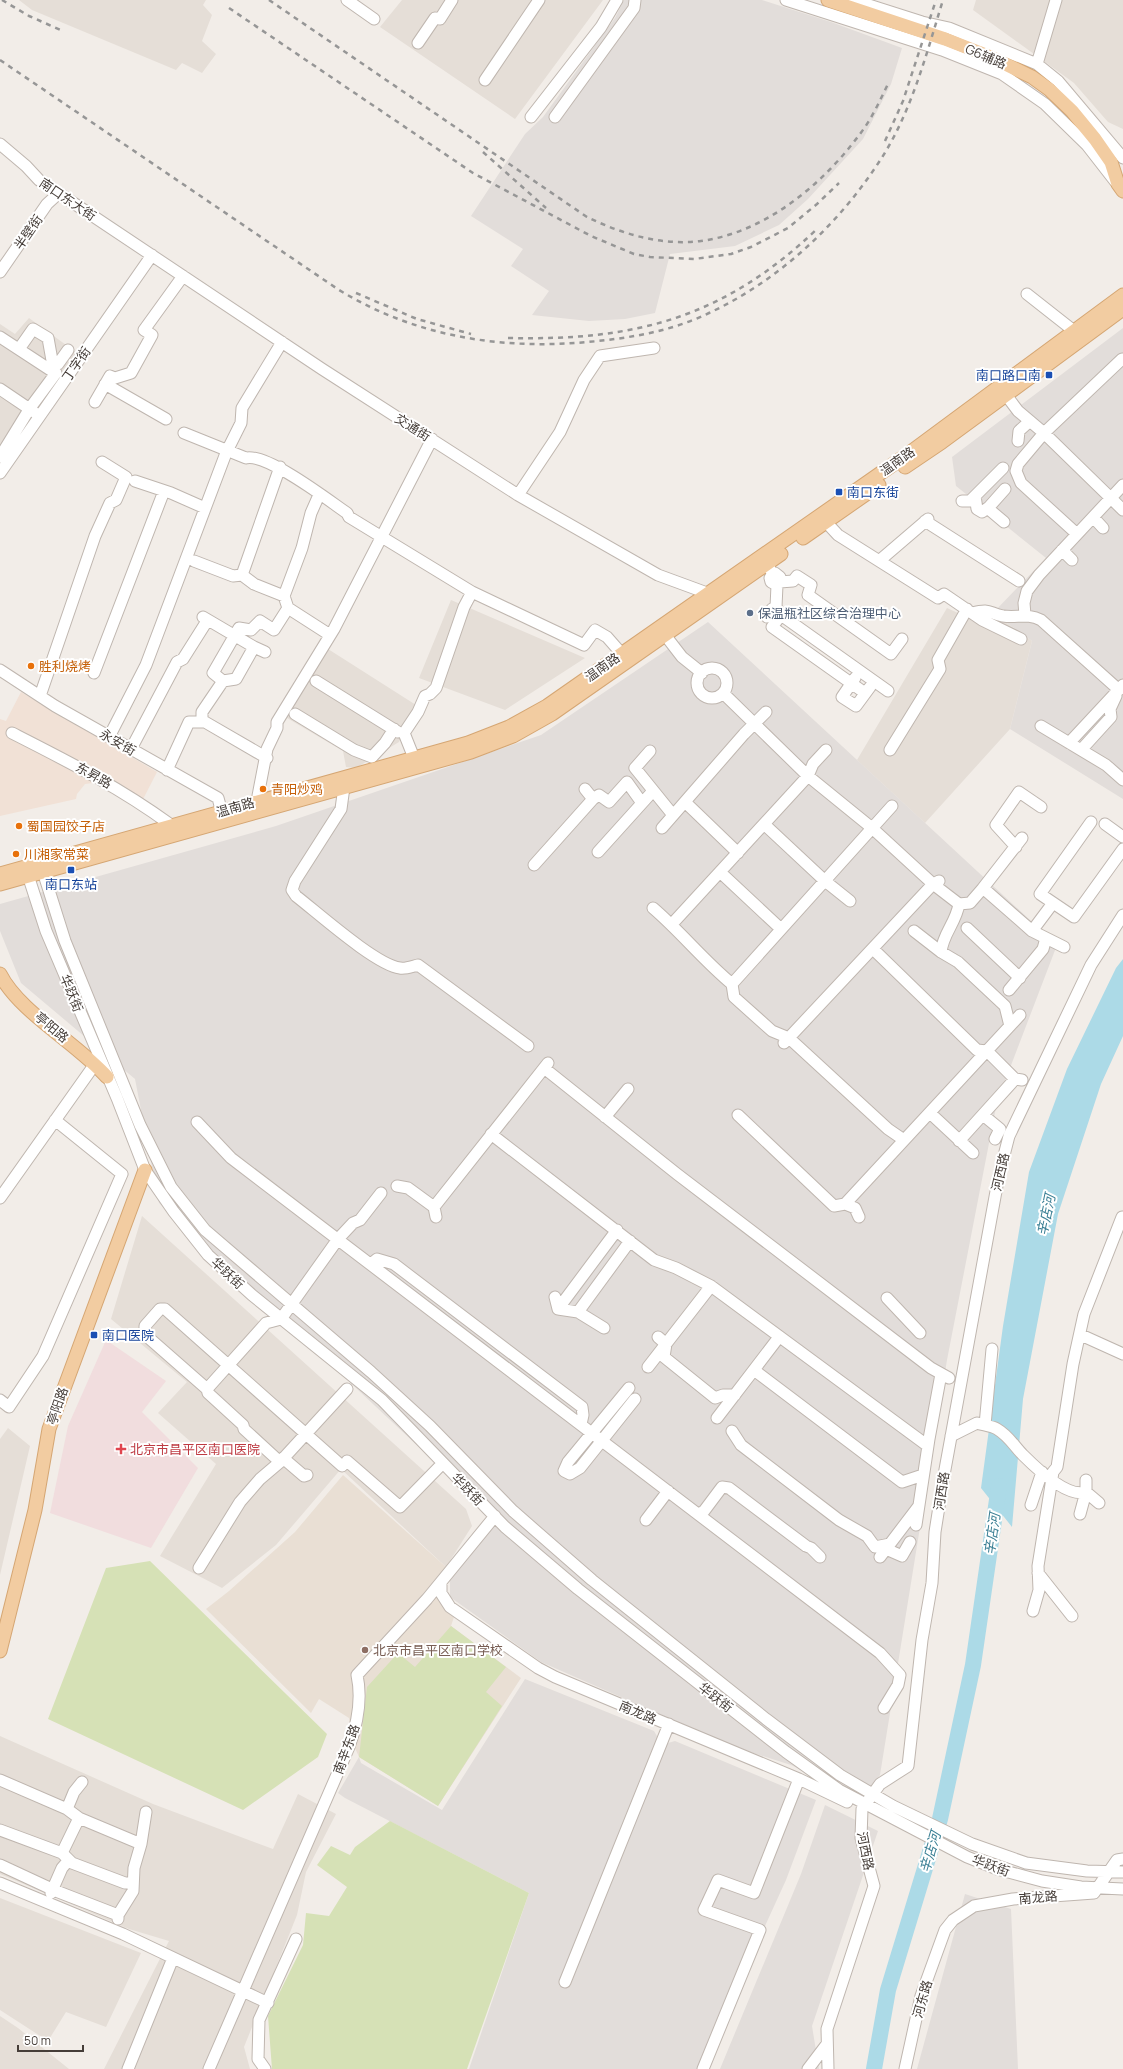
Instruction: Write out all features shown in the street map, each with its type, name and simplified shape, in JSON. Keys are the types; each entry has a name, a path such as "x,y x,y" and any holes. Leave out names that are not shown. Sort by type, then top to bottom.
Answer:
{"main road":[{"name":"G6辅路","path":"828,0 991,56 1032,77 1050,90 1072,111 1095,139 1117,160 1123,168"},
{"name":"G6辅路","path":"1117,160 1121,188"},
{"name":"温南路","path":"42,867 171,825 223,816 256,801 468,743 508,727 547,706 621,654 710,597 908,454 1123,295"},
{"name":"温南路","path":"0,874 27,871 223,816 344,787 471,752 513,736 552,714 665,635 710,597 774,576 826,522 942,442 1123,309"},
{"name":"温南路","path":"0,884 27,871"},
{"name":"亭阳路","path":"0,974 20,1001 95,1064 107,1077"},
{"name":"亭阳路","path":"0,1651 35,1510 49,1429 145,1170"}],"street":[{"path":"347,0 374,19"},
{"path":"418,43 435,18 440,19 452,0"},
{"path":"485,80 539,0"},
{"path":"531,117 600,27 617,0"},
{"path":"555,117 634,8 635,0"},
{"path":"786,0 942,50 1002,74 1046,104 1087,145 1121,188"},
{"path":"852,0 922,22 949,28 1037,64 1063,86 1117,160"},
{"path":"1037,64 1056,0"},
{"name":"南口东大街","path":"0,144 26,166 39,180 122,234"},
{"name":"半壁街","path":"0,272 47,204 59,193"},
{"name":"交通街","path":"122,234 282,342 518,495 658,576 710,597"},
{"name":"丁字街","path":"0,473 152,255"},
{"path":"95,402 110,376 115,378 131,373 152,335 144,330 183,276"},
{"path":"1027,294 1074,331"},
{"path":"0,457 30,408 56,373 53,368 48,338 33,329 19,349"},
{"path":"0,337 53,368"},
{"path":"109,737 146,665 226,454 242,423 242,408 282,342"},
{"path":"518,495 560,432 584,380 600,356 654,348"},
{"path":"53,368 58,364 68,350"},
{"path":"1077,534 1021,482 1016,471 1018,464 1044,433 1122,359"},
{"path":"105,384 166,419"},
{"path":"0,389 40,416"},
{"path":"1006,395 1018,411 1044,433 1123,510"},
{"path":"1018,441 1019,432 1030,422"},
{"path":"184,433 246,458 252,457 280,467 347,513 349,517 472,592 584,645 595,630 607,637 621,654"},
{"path":"256,801 267,758 267,749 277,728 277,722 330,635 432,439"},
{"path":"40,696 95,536 110,503 116,500 126,477 102,462"},
{"path":"242,575 280,467"},
{"path":"962,501 970,501 1001,467 1007,473 1016,471"},
{"path":"135,481 205,508"},
{"path":"1024,615 1026,591 1123,485"},
{"path":"975,496 978,509 982,512 1005,489"},
{"path":"94,673 164,491"},
{"path":"319,495 311,513 302,548 284,596 288,608 330,635"},
{"path":"989,506 991,511 1004,522"},
{"path":"1093,517 1104,528"},
{"path":"879,561 926,520 958,537 1014,576"},
{"path":"826,522 838,535 938,598 944,594 982,620 1021,639"},
{"path":"1062,550 1072,560"},
{"path":"194,562 233,576 242,575 254,584 284,596"},
{"path":"865,693 772,627 778,611 774,576 793,581 797,576 811,585 808,595 891,654 902,639"},
{"path":"295,714 354,755 372,757 418,712 425,696 430,694 436,688 464,606 472,592"},
{"path":"223,681 213,673 239,628 251,630 260,621 274,630 288,608"},
{"path":"767,617 772,609 778,611 888,691"},
{"path":"970,611 988,610 1004,616 1024,615 1033,616 1041,620 1121,688"},
{"path":"890,750 940,669 938,660 970,611"},
{"path":"131,749 177,662 183,659 205,619 235,635 254,648 265,652"},
{"path":"665,635 682,657 702,673"},
{"path":"202,722 202,712 223,681 236,679 254,648"},
{"path":"710,669 720,671 726,679 727,684 723,693 715,698 702,694 698,686 699,677 702,673 710,669"},
{"name":"永安街","path":"0,670 40,696 109,737 218,798 223,816"},
{"path":"860,672 842,697 856,706 874,681"},
{"path":"316,681 399,731 414,758"},
{"path":"1069,742 1121,688"},
{"path":"1081,750 1111,718 1110,709 1121,688"},
{"path":"723,693 808,776 937,882 959,904"},
{"path":"662,828 766,712"},
{"path":"167,770 189,722 202,722 267,758"},
{"path":"1041,726 1106,765 1123,780"},
{"name":"东昇路","path":"12,733 91,772 136,800 171,825"},
{"path":"672,924 808,776 813,764 826,750"},
{"path":"650,751 634,768 673,815"},
{"path":"534,865 593,798 599,795 609,802 627,782 642,803"},
{"path":"344,787 341,809 295,880 292,890 296,896 336,929 387,964 401,968 418,965 528,1046"},
{"path":"585,789 593,798"},
{"path":"598,852 653,791"},
{"path":"959,904 970,903 1019,843 996,825 1019,792 1041,807"},
{"path":"685,802 738,853"},
{"path":"732,984 892,806"},
{"path":"1091,822 1040,894 1074,917 1123,849"},
{"path":"764,824 825,881 850,900"},
{"path":"1105,824 1123,837"},
{"name":"华跃街","path":"42,867 65,942 140,1125 170,1187 205,1230 371,1372 430,1426 514,1511 592,1580 766,1719 840,1775 893,1806 972,1844 1026,1863 1087,1871 1123,1872"},
{"name":"华跃街","path":"27,871 46,932 117,1098 145,1170 174,1212 208,1254 252,1296 382,1400 494,1516 578,1589 786,1752 839,1790 864,1807 891,1818 967,1856 997,1869 1042,1881 1098,1888 1123,1889"},
{"path":"720,872 781,930"},
{"path":"786,1041 937,882"},
{"path":"983,888 1032,931 1064,947"},
{"path":"1032,931 1053,903"},
{"path":"941,952 942,940 957,915 959,904"},
{"path":"653,908 672,924 710,966 732,984 734,997 888,1129 904,1140"},
{"name":"河西路","path":"828,2069 827,2029 874,1886 861,1838 864,1807 880,1784 908,1766 922,1640 932,1583 935,1532 997,1183 1009,1136 1091,965 1123,915"},
{"path":"967,928 1020,978"},
{"path":"914,931 941,952 958,962 1005,1006 1010,1026"},
{"path":"1009,990 1043,949 1046,938"},
{"path":"873,949 977,1050 988,1052 1019,1080 959,1141"},
{"path":"846,1204 904,1140 988,1052 1020,1015"},
{"path":"0,1198 95,1064"},
{"path":"397,1186 408,1188 435,1212 491,1134 546,1065 605,1117 809,1276 931,1368 945,1376 928,1446 916,1525"},
{"path":"605,1117 628,1089"},
{"path":"930,1113 973,1154"},
{"path":"738,1115 834,1206 846,1204 855,1208 859,1217"},
{"path":"983,1115 1000,1129 995,1139"},
{"path":"0,1400 9,1407 43,1356 122,1174 55,1120"},
{"path":"197,1122 230,1158 338,1238 370,1264 603,1440 612,1450 699,1514 880,1653 900,1675 896,1704"},
{"path":"491,1134 654,1260 676,1268 711,1286 928,1446"},
{"path":"207,1389 266,1323 281,1319 290,1304 338,1238 353,1223 360,1220 381,1193"},
{"path":"1033,1611 1039,1590 1038,1573 1053,1472 1057,1467 1073,1364 1081,1335 1084,1314 1122,1217"},
{"path":"558,1309 616,1230"},
{"path":"578,1312 630,1241"},
{"path":"648,1367 662,1340 711,1286"},
{"path":"555,1297 558,1309"},
{"path":"887,1298 920,1333"},
{"path":"307,1475 304,1476 281,1460 244,1429 243,1425 208,1394 207,1389 150,1339 145,1332 145,1326 160,1309 165,1309 305,1434 312,1437 400,1507 443,1463"},
{"path":"558,1309 578,1312 604,1328"},
{"path":"1081,1335 1123,1354"},
{"path":"717,1418 779,1337"},
{"path":"662,1340 664,1357 715,1398 723,1395 734,1395"},
{"path":"985,1425 992,1349"},
{"path":"754,1370 902,1482 923,1475"},
{"path":"629,1388 568,1462 564,1471 570,1474 580,1468 636,1399"},
{"path":"199,1568 240,1502 260,1479 281,1460 347,1389"},
{"path":"951,1436 977,1423 997,1429 1008,1437 1022,1454 1042,1472 1067,1491 1082,1494 1086,1492"},
{"path":"732,1431 741,1445 839,1520 867,1536 875,1547 902,1556 910,1542"},
{"path":"1031,1504 1042,1472"},
{"path":"1080,1514 1086,1492 1086,1480"},
{"path":"699,1514 704,1511 722,1487 730,1488 806,1546 812,1548 820,1557"},
{"path":"646,1520 668,1491"},
{"path":"1086,1492 1099,1503"},
{"path":"886,1550 919,1505"},
{"name":"南辛东路","path":"209,2069 349,1747 356,1726 359,1684 357,1675 441,1582 494,1516"},
{"path":"1038,1573 1072,1616"},
{"name":"南龙路","path":"441,1582 441,1594 450,1607 538,1668 555,1677 864,1807"},
{"path":"884,1708 898,1685"},
{"path":"565,1982 669,1724"},
{"path":"0,1780 67,1809 78,1818 141,1844"},
{"path":"704,2069 760,1930 704,1910 718,1880 754,1893 799,1780"},
{"path":"67,1809 74,1792 82,1782"},
{"path":"0,1865 53,1888 56,1891 118,1917 127,1898 132,1895 132,1882 135,1863 141,1844 146,1812"},
{"path":"49,1903 78,1818"},
{"path":"0,1830 125,1883 132,1882"},
{"path":"1098,1888 1117,1860 1123,1859"},
{"path":"0,1883 123,1934 268,2003"},
{"name":"南龙路","path":"944,1930 953,1920 974,1906 1013,1899 1094,1893 1098,1888"},
{"name":"河东路","path":"905,2069 921,1996 944,1930"},
{"path":"265,2069 258,2059 259,2020 296,1939"},
{"path":"128,2069 173,1958"},
{"path":"808,2069 827,2044"}],"shaded area":[{"path":"19,0 206,0 203,5 212,15 202,41 216,54 202,73 182,63 176,70 32,10"},
{"path":"402,0 603,0 515,119 380,27"},
{"path":"624,0 762,0 831,22 902,48 891,84 863,139 808,199 779,225 735,246 670,254 655,313 625,319 589,321 532,315 549,291 511,266 523,249 471,216 525,134 543,117 615,18"},
{"path":"976,0 1123,0 1123,129 1108,122 1074,83 973,10"},
{"path":"29,318 77,353 0,465 0,324 15,334"},
{"path":"1123,328 1123,799 1010,729 1032,641 993,613 1046,558 956,486 952,457"},
{"path":"451,600 585,658 505,710 419,678"},
{"path":"947,608 971,619 993,613 1032,641 1010,729 925,823 857,760"},
{"path":"708,622 1057,945 997,1102 947,1360 880,1775 862,1800 791,1765 737,1748 541,1662 450,1597 450,1580 495,1522 488,1512 159,1203 135,1079 21,983 0,931 0,904 276,826 541,735"},
{"path":"328,649 416,705 399,742 356,768 346,767 343,751 287,718 293,704"},
{"path":"21,692 157,772 139,807 101,782 85,784 77,794 76,799 0,816 0,719 6,721"},
{"path":"142,1216 466,1509 472,1526 446,1567 341,1469 276,1545 222,1588 160,1556 216,1464 158,1413 187,1382 111,1319"},
{"path":"106,1340 166,1381 142,1412 198,1468 151,1548 50,1513 68,1426"},
{"path":"8,1428 30,1446 0,1575 0,1439"},
{"name":"北京市昌平区南口学校","path":"343,1475 446,1567 440,1575 435,1595 454,1617 451,1626 521,1678 438,1806 359,1757 355,1748 349,1718 319,1699 311,1713 206,1609 229,1591 295,1532"},
{"path":"525,1679 654,1731 658,1738 668,1743 675,1741 816,1800 786,1880 765,1926 709,2069 469,2069 529,1893 338,1793 359,1757 361,1763 442,1810"},
{"path":"0,1736 153,1804 273,1849 298,1794 336,1814 306,1872 297,1915 244,2047 250,2069 104,2069 169,1941 129,1929 0,1874"},
{"path":"825,1805 878,1831 812,2026 819,2069 720,2069 801,1874"},
{"path":"965,1894 1011,1909 1018,2069 917,2069"},
{"path":"0,1898 141,1953 106,2027 66,2012 48,2041 0,2010"},
{"path":"0,2016 18,2028 69,2069 0,2069"}],"green space":[{"path":"150,1561 327,1734 318,1757 243,1810 48,1719 106,1568"},
{"path":"451,1626 506,1667 486,1692 502,1706 438,1806 359,1757 367,1687 398,1653 415,1667"},
{"path":"390,1821 529,1893 467,2069 272,2069 268,2016 303,1945 306,1913 329,1916 347,1887 317,1865 331,1846 350,1855 355,1847"}],"water":[{"path":"1123,959 1123,1036 1101,1084 1058,1214 1023,1399 1012,1527 981,1488 1003,1326 1029,1172 1067,1069 1116,968"}],"waterway":[{"name":"辛店河","path":"874,2069 888,1990 940,1819 973,1665 999,1486"}],"railway":[{"path":"2,0 29,16 63,31"},
{"path":"269,0 587,217 614,229 642,237 671,242 701,241 726,236 750,227 794,201 833,166 850,147 865,127 888,84"},
{"path":"885,141 903,101 936,0"},
{"path":"0,60 339,290 369,306 400,320 431,330 464,337 496,342 564,344 641,335 696,319 734,300 759,285 804,249 845,208 863,185 890,144 917,84 943,0"},
{"path":"229,8 473,173 591,236 634,254 650,257 694,259 731,254 751,247 788,228 839,183"},
{"path":"483,152 546,208"},
{"path":"508,338 554,338 597,335 638,328 676,318 712,303 748,284 783,259 818,228"},
{"path":"356,293 417,319 471,334"}],"place":[{"name":"南口路口南","path":"1049,375"},
{"name":"南口东街","path":"839,492"},
{"name":"保温瓶社区综合治理中心","path":"750,613"},
{"name":"胜利烧烤","path":"31,666"},
{"name":"青阳炒鸡","path":"263,789"},
{"name":"蜀国园饺子店","path":"19,826"},
{"name":"川湘家常菜","path":"16,854"},
{"name":"南口东站","path":"71,870"},
{"name":"南口医院","path":"94,1335"},
{"name":"北京市昌平区南口医院","path":"121,1449"},
{"name":"北京市昌平区南口学校","path":"365,1650"}]}
